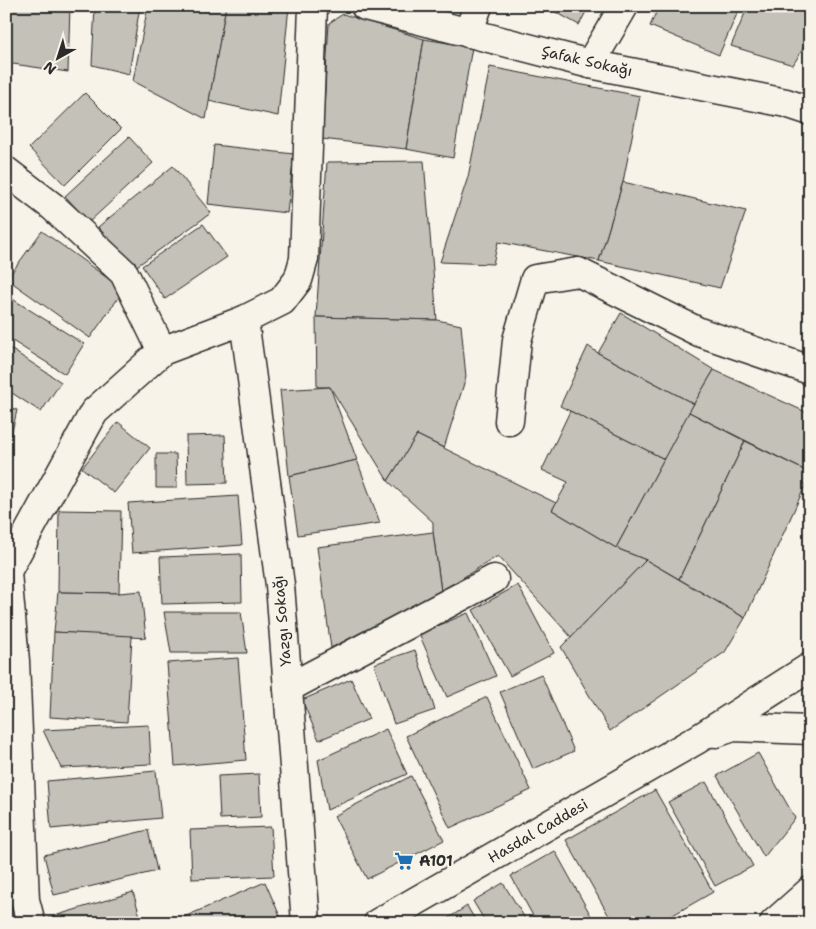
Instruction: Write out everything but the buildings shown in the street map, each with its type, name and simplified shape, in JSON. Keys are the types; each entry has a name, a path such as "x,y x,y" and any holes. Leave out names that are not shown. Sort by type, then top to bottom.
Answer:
{"street":[{"path":"31,923 25,900 15,661 7,573 94,412 162,351 244,320 282,301 298,280 304,259 313,6"},
{"name":"Şafak Sokağı","path":"364,6 590,64 786,103 807,105"},
{"path":"468,33 478,6"},
{"path":"590,64 624,6"},
{"path":"6,171 53,207 124,273 162,351"},
{"path":"508,421 517,340 536,279 553,276 578,272 699,332 810,370"},
{"name":"Yazgı Sokağı","path":"244,320 280,585 306,923"},
{"path":"288,688 494,580"},
{"name":"Hasdal Caddesi","path":"378,923 698,739 810,667"},
{"name":"Hasdal Caddesi","path":"698,739 733,727 810,730"},
{"path":"774,923 810,890"}],"place":[{"name":"A101","path":"404,861"}]}
